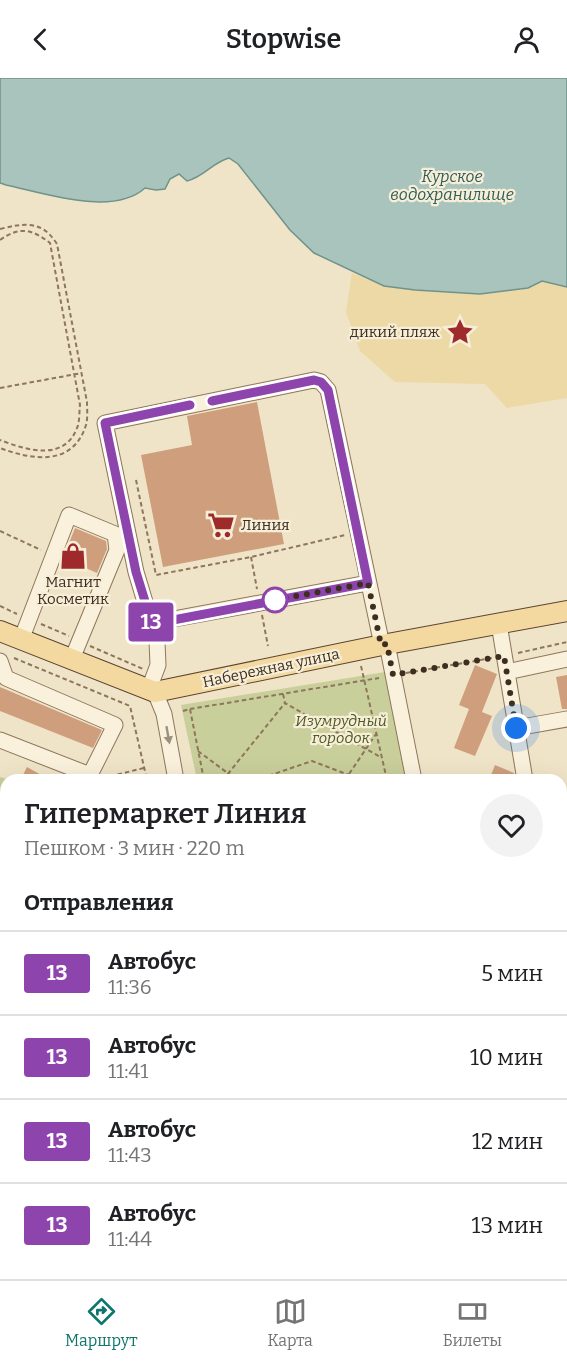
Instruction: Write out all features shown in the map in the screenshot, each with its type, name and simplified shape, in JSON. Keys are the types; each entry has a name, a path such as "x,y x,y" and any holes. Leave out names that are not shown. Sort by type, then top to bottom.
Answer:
{"main road":[{"name":"Набережная улица","path":"152,690 567,611"},
{"path":"0,631 152,690"}],"street":[{"path":"175,774 164,714 152,690 158,665 157,642 136,572 105,423 314,380 321,382 328,390 368,583 393,675 413,774"},
{"path":"21,640 69,515 115,534 117,550 72,659"},
{"path":"152,624 368,583"},
{"path":"499,624 524,774"},
{"path":"507,672 567,659"},
{"path":"0,661 6,678 115,725 94,774"},
{"path":"516,728 567,719"},
{"path":"0,740 82,774"}],"path":[{"path":"0,229 22,223 39,227 53,237 57,244 87,402 86,423 80,439 61,455 46,458 17,454 0,448"},
{"path":"0,240 20,230 36,233 50,243 80,405 77,427 67,444 52,451 24,449 0,440"},
{"path":"0,388 82,373"},
{"path":"136,480 156,575 251,557 358,532"},
{"path":"0,531 54,555"},
{"path":"183,711 504,656 567,642"},
{"path":"364,680 386,774"},
{"path":"283,694 285,703 382,758"},
{"path":"198,751 228,773 285,703"},
{"path":"190,710 203,774"},
{"path":"350,774 376,734"},
{"path":"274,774 312,761 346,774"},
{"path":"113,774 144,768"}],"green space":[{"name":"Изумрудный городок","path":"385,672 407,774 196,774 181,705"}],"sand":[{"name":"дикий пляж","path":"352,273 384,286 528,288 542,281 567,287 567,398 507,408 485,384 395,382 360,351 346,312"}],"water":[{"name":"Курское водохранилище","path":"0,78 567,78 567,287 542,281 528,288 480,294 384,286 314,253 290,230 238,164 229,158 193,179 187,181 179,174 170,179 165,189 145,188 131,197 115,201 97,202 58,197 0,183"}],"building":[{"path":"257,402 284,544 163,567 141,455 192,445 187,416"},
{"path":"75,528 106,541 107,549 97,573 63,558"},
{"path":"475,665 497,674 482,712 492,716 475,756 454,748 469,709 459,705"},
{"path":"567,675 567,709 562,709 556,677"},
{"path":"0,687 102,730 93,748 0,711"},
{"path":"495,765 514,774 491,774"},
{"path":"27,767 39,774 24,774"}],"bus line":[{"name":"13","path":"190,405 105,423 136,572 152,624 368,583 328,390 321,382 314,380 212,401"}],"place":[{"name":"дикий пляж","path":"460,332"},
{"name":"Линия","path":"221,525"},
{"name":"Магнит Косметик","path":"73,556"}],"route":[{"path":"275,600 368,583 381,645 387,644 393,675 504,656 516,728"}]}
